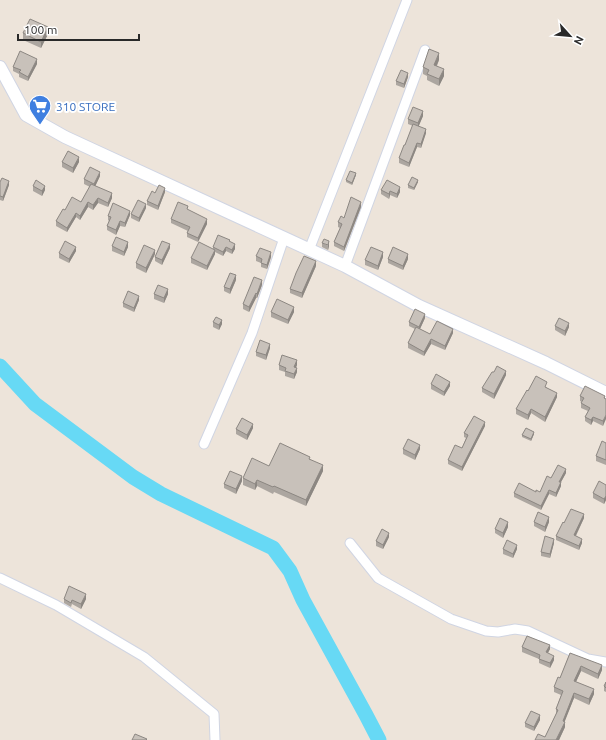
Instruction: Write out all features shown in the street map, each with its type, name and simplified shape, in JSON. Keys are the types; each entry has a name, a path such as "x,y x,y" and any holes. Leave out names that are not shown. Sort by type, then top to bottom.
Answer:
{"street":[{"path":"309,250 407,0"},
{"path":"345,266 426,50"},
{"path":"0,67 26,114 65,137 345,266 419,306 546,363 606,393"},
{"path":"204,444 252,333 284,238"},
{"path":"350,543 378,578 451,618 486,631 498,632 515,629 528,631 588,659 606,662"},
{"path":"0,578 56,605 144,658 214,714 215,740"}],"building":[{"path":"30,19 48,27 41,42 23,33"},
{"path":"429,49 439,53 434,65 444,69 439,79 427,74 429,70 423,67"},
{"path":"20,51 37,59 28,77 19,72 21,70 13,67"},
{"path":"401,70 408,73 404,84 396,81"},
{"path":"413,107 423,111 418,123 408,119"},
{"path":"413,124 426,129 421,144 417,143 409,163 399,158"},
{"path":"68,151 79,157 73,168 62,162"},
{"path":"90,167 100,172 94,184 84,179"},
{"path":"350,171 356,173 352,183 346,180"},
{"path":"412,177 418,180 414,188 408,185"},
{"path":"2,178 9,181 3,197 0,196 0,182"},
{"path":"36,180 45,186 42,191 33,186"},
{"path":"387,180 400,187 397,194 390,191 389,194 381,190"},
{"path":"91,184 112,193 108,203 98,198 93,205 88,202 80,216 76,213 67,228 56,221 63,209 65,210 72,197 81,202"},
{"path":"159,185 165,188 158,206 147,201 152,191 155,193"},
{"path":"351,197 361,202 344,247 334,242 342,224 338,222 341,216 344,218"},
{"path":"138,200 146,204 139,218 131,214"},
{"path":"178,202 188,206 187,209 207,219 198,238 187,233 190,227 171,219"},
{"path":"113,203 130,211 125,223 120,221 116,230 107,226 111,217 108,216"},
{"path":"218,235 235,244 232,250 226,247 223,252 213,247"},
{"path":"116,237 128,242 124,252 112,246"},
{"path":"324,239 329,241 328,245 322,243"},
{"path":"65,241 76,247 69,259 59,253"},
{"path":"162,241 170,244 162,260 155,257"},
{"path":"199,242 215,250 207,266 191,258"},
{"path":"144,245 155,250 146,268 136,263"},
{"path":"371,247 383,252 378,266 365,260"},
{"path":"393,247 408,254 403,266 388,259"},
{"path":"260,248 271,252 267,265 261,263 262,259 256,256"},
{"path":"304,256 316,261 302,293 290,289"},
{"path":"230,273 236,275 230,289 224,287"},
{"path":"254,277 262,280 257,294 256,293 249,307 243,304"},
{"path":"158,285 168,289 164,298 154,294"},
{"path":"128,291 139,296 134,308 123,303"},
{"path":"277,299 294,307 288,320 271,312"},
{"path":"415,309 425,314 419,327 409,322"},
{"path":"216,317 222,320 219,325 213,322"},
{"path":"559,318 569,323 565,331 555,326"},
{"path":"437,321 453,329 445,346 431,339 424,352 408,343 416,327 430,334"},
{"path":"260,340 270,344 266,355 256,352"},
{"path":"282,355 297,360 294,367 297,368 294,374 285,371 286,368 279,365"},
{"path":"497,366 506,371 494,394 482,388"},
{"path":"436,374 450,382 444,392 431,384"},
{"path":"536,376 547,382 545,387 557,393 545,417 531,409 528,415 516,409"},
{"path":"585,386 605,396 606,415 603,421 593,417 591,420 585,417 590,408 581,403 584,398 580,396"},
{"path":"474,416 485,422 462,467 448,460 455,445 462,448 468,435 464,433"},
{"path":"242,418 253,424 247,435 236,429"},
{"path":"526,428 534,432 531,439 522,435"},
{"path":"408,439 420,445 415,455 403,449"},
{"path":"602,441 606,443 606,460 596,456"},
{"path":"280,443 310,457 309,459 323,465 306,500 257,480 255,484 243,478 252,458 269,466"},
{"path":"558,465 566,469 559,482 561,482 556,493 549,490 541,506 514,493 519,483 536,492 536,490 540,492 547,476 551,478"},
{"path":"230,471 242,476 236,489 224,484"},
{"path":"599,481 606,485 606,496 604,499 593,493"},
{"path":"571,509 584,514 574,535 582,539 579,546 556,536"},
{"path":"538,512 549,517 545,527 534,522"},
{"path":"500,518 508,522 503,533 495,529"},
{"path":"382,529 389,533 383,545 376,541"},
{"path":"545,536 554,539 550,554 541,552"},
{"path":"507,540 517,545 513,554 503,549"},
{"path":"69,586 86,594 81,604 72,600 71,603 64,599"},
{"path":"527,636 550,645 546,652 554,656 550,663 539,659 540,655 522,647"},
{"path":"570,653 602,665 598,674 581,666 574,681 594,689 589,699 574,693 563,721 565,722 556,740 535,740 538,734 545,737 558,710 556,709 563,691 554,687 558,677 560,678"},
{"path":"531,711 540,715 534,727 525,723"},
{"path":"135,734 147,739 132,740"}],"waterway":[{"path":"0,366 35,404 133,477 161,494 273,548 290,571 303,600 379,740"}],"place":[{"name":"310 STORE","path":"40,126"}]}
